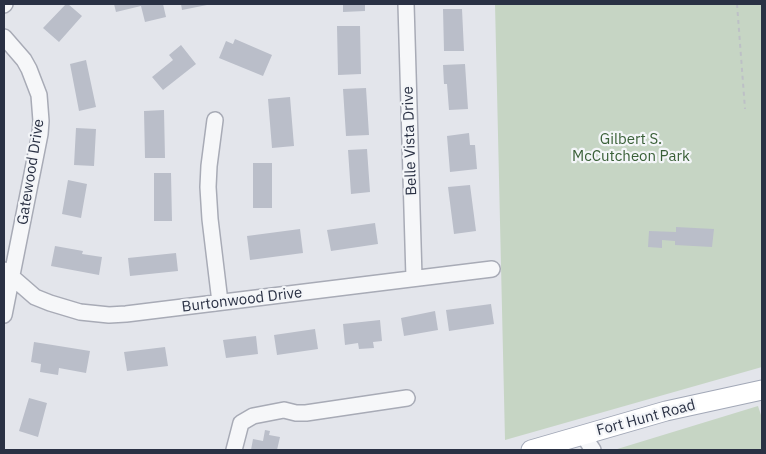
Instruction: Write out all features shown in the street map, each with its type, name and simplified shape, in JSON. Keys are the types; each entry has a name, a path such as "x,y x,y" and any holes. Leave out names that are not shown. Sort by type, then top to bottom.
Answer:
{"main road":[{"name":"Fort Hunt Road","path":"531,450 666,411 762,390"}],"street":[{"name":"Belle Vista Drive","path":"406,4 414,278"},
{"name":"Gatewood Drive","path":"4,37 24,60 29,69 38,95 41,121 40,134 8,274 4,315"},
{"path":"214,120 208,187 220,302"},
{"name":"Burtonwood Drive","path":"8,274 35,297 62,307 92,314 126,314 492,269"},
{"path":"234,450 241,423 253,416 284,410 306,413 407,398"},
{"path":"583,435 594,450"}],"path":[{"path":"737,4 745,109"}],"green space":[{"name":"Gilbert S. McCutcheon Park","path":"495,4 762,4 762,367 505,440"},
{"path":"758,406 762,418 762,450 614,450"}],"building":[{"path":"66,4 82,16 59,42 43,28"},
{"path":"114,4 163,4 166,17 145,22 141,6 116,12"},
{"path":"181,4 207,4 207,5 182,10"},
{"path":"343,4 365,4 365,11 343,12"},
{"path":"443,9 462,9 464,51 444,51"},
{"path":"337,26 360,26 361,74 338,75"},
{"path":"235,39 272,55 263,76 219,58 226,41 233,44"},
{"path":"181,45 196,64 163,90 152,77 173,60 169,55"},
{"path":"86,60 96,107 79,111 70,64"},
{"path":"465,64 468,109 449,110 447,84 444,84 443,65"},
{"path":"366,88 369,135 346,136 343,89"},
{"path":"290,97 294,146 272,148 268,99"},
{"path":"164,110 165,158 145,158 144,111"},
{"path":"76,128 96,129 94,166 74,165"},
{"path":"469,133 470,145 475,145 477,169 450,172 447,136"},
{"path":"367,149 370,192 351,194 348,150"},
{"path":"253,163 272,163 272,208 253,208"},
{"path":"154,173 171,173 172,221 154,221"},
{"path":"68,180 87,184 81,218 62,214"},
{"path":"470,185 476,231 454,234 448,187"},
{"path":"375,223 378,244 331,251 327,230"},
{"path":"676,227 714,229 712,247 675,245 675,241 662,240 662,248 648,247 649,231 676,232"},
{"path":"300,229 303,253 250,260 247,236"},
{"path":"55,246 83,251 82,254 102,257 99,275 51,266"},
{"path":"176,253 178,271 130,276 128,258"},
{"path":"491,304 494,324 449,331 446,310"},
{"path":"435,311 438,330 404,336 401,318"},
{"path":"380,320 382,341 373,342 374,348 359,349 358,343 345,345 343,324"},
{"path":"315,329 318,349 277,355 274,335"},
{"path":"256,336 258,354 226,358 223,340"},
{"path":"34,342 90,351 86,373 59,368 58,375 40,372 41,364 31,362"},
{"path":"165,347 168,366 127,371 124,352"},
{"path":"29,398 47,403 38,437 19,431"},
{"path":"265,430 270,431 269,435 280,437 277,450 251,450 253,439 263,441"}]}
